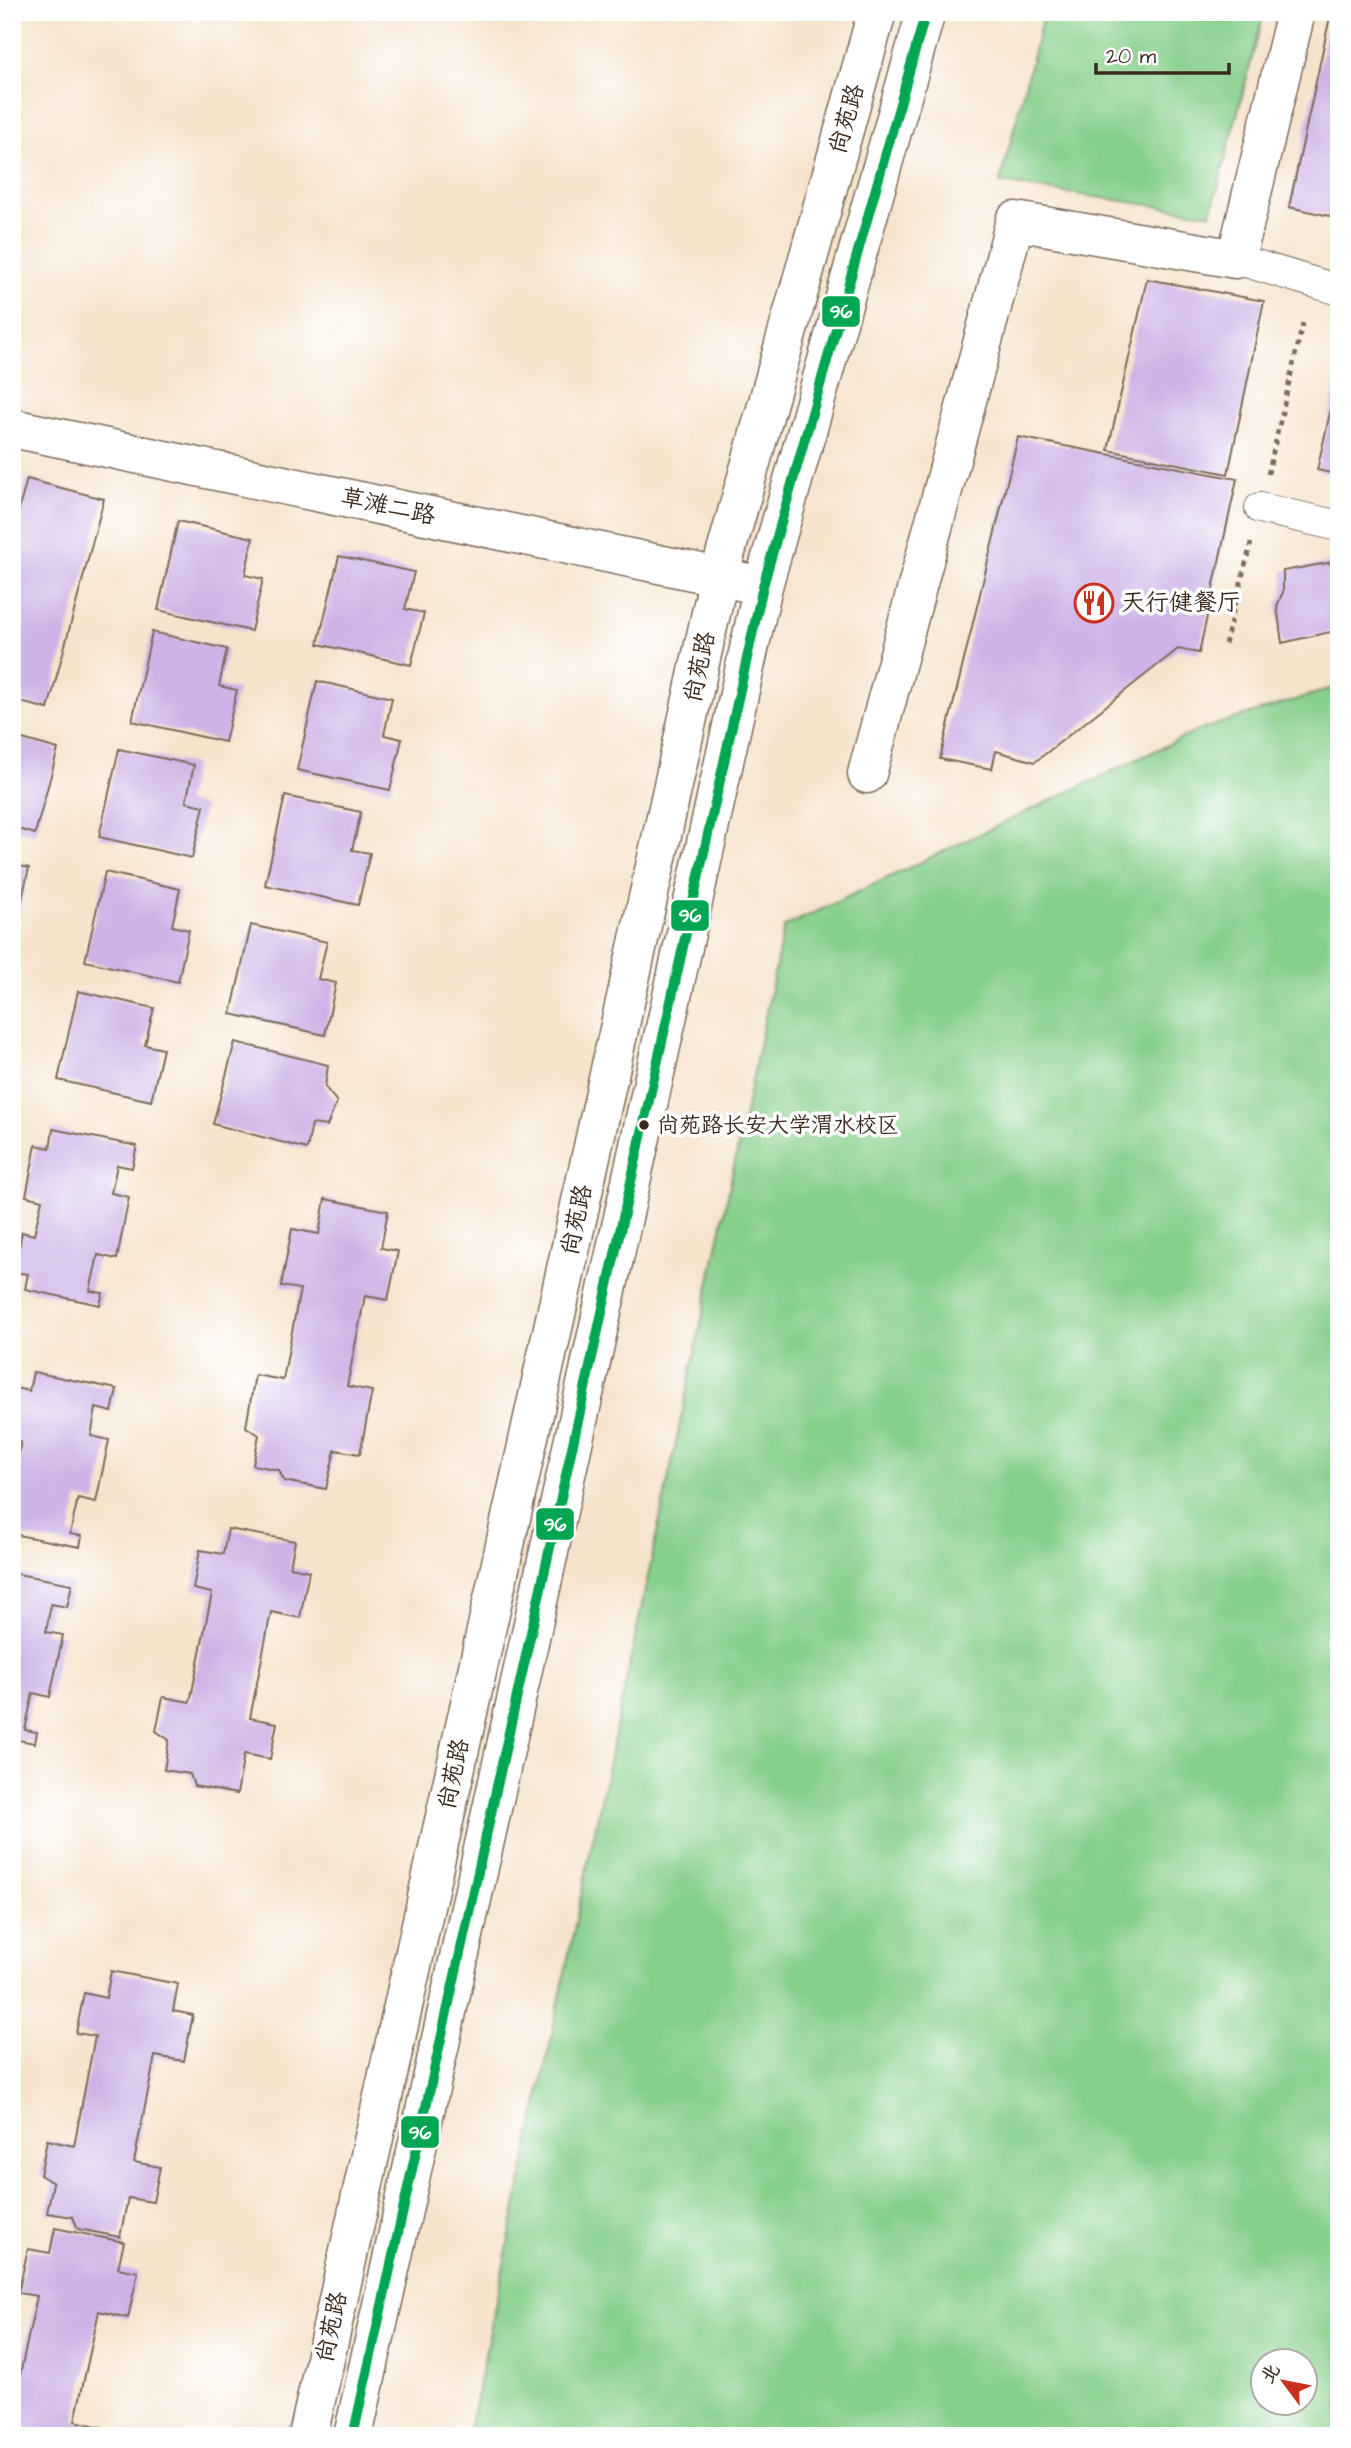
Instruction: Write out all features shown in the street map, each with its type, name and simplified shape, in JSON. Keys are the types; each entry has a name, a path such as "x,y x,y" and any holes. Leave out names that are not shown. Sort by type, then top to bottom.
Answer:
{"main road":[{"name":"尚苑路","path":"308,2436 719,577 877,12"},
{"name":"尚苑路","path":"354,2436 763,586 926,12"},
{"path":"867,774 1015,221 1236,259 1296,12"},
{"name":"草滩二路","path":"12,428 763,586"}],"street":[{"path":"1236,259 1325,286"},
{"path":"1260,508 1339,526"}],"path":[{"path":"1225,644 1260,508 1325,286"}],"green space":[{"path":"1044,12 1264,12 1211,214 1000,183"},
{"path":"1339,686 1339,2436 468,2436 784,927 1199,730"}],"building":[{"path":"1331,12 1339,12 1339,218 1289,207"},
{"path":"1147,279 1264,301 1228,474 1108,450"},
{"path":"1339,378 1339,475 1317,470"},
{"name":"天行健餐厅","path":"1018,437 1237,479 1199,653 1178,649 1035,762 996,751 992,769 940,759"},
{"path":"27,479 104,499 48,709 12,700 12,535"},
{"path":"178,521 253,538 245,575 263,579 251,631 158,610"},
{"path":"339,556 414,572 405,609 424,613 411,665 318,644"},
{"path":"1339,561 1339,630 1282,643 1277,606 1283,592 1283,571"},
{"path":"152,632 227,649 219,686 237,690 225,742 132,721"},
{"path":"317,681 392,698 384,735 402,739 390,790 297,770"},
{"path":"12,736 58,749 35,834 12,827"},
{"path":"119,749 194,765 186,802 204,806 192,858 99,837"},
{"path":"285,796 361,812 352,850 370,853 358,905 265,885"},
{"path":"12,864 29,868 13,938 12,938"},
{"path":"105,872 180,889 172,926 189,930 178,982 85,961"},
{"path":"251,925 327,942 318,979 336,983 325,1035 231,1014"},
{"path":"78,991 154,1008 145,1045 163,1049 151,1101 58,1080"},
{"path":"235,1042 328,1065 325,1087 337,1102 327,1126 312,1124 307,1149 213,1124"},
{"path":"53,1129 137,1146 132,1168 117,1165 111,1193 129,1197 117,1259 98,1255 90,1291 103,1293 100,1305 25,1289 28,1274 14,1272 22,1232 34,1235 42,1200 26,1196 36,1145 50,1148"},
{"path":"325,1199 388,1211 381,1248 398,1251 388,1300 365,1296 347,1386 372,1391 360,1454 335,1450 326,1489 284,1481 279,1470 253,1465 259,1435 246,1427 255,1375 283,1380 300,1289 281,1286 292,1229 319,1234"},
{"path":"33,1372 117,1389 112,1412 96,1408 91,1436 109,1440 96,1502 78,1498 70,1534 82,1536 80,1547 12,1534 12,1477 21,1442 12,1441 12,1403 15,1388 29,1391"},
{"path":"228,1529 295,1541 290,1567 309,1571 300,1618 271,1612 250,1718 277,1723 270,1759 244,1754 237,1794 194,1786 190,1774 164,1770 169,1740 156,1731 163,1697 190,1702 212,1593 193,1589 200,1550 223,1554"},
{"path":"12,1573 72,1584 67,1607 51,1604 46,1632 63,1635 50,1697 33,1693 25,1730 37,1732 35,1743 12,1739"},
{"path":"111,1971 178,1984 173,2011 193,2015 184,2061 155,2056 134,2162 160,2167 153,2202 128,2198 120,2237 78,2229 73,2217 47,2213 53,2183 40,2175 47,2140 74,2146 95,2036 76,2033 84,1993 106,1998"},
{"path":"55,2228 124,2242 118,2268 138,2272 128,2318 99,2311 75,2421 101,2427 100,2436 12,2436 12,2397 15,2398 37,2296 18,2293 28,2249 50,2253"}],"transit line":[{"name":"96","path":"353,2436 763,586 926,12"}],"place":[{"name":"天行健餐厅","path":"1094,603"},
{"name":"尚苑路长安大学渭水校区","path":"644,1125"}]}
